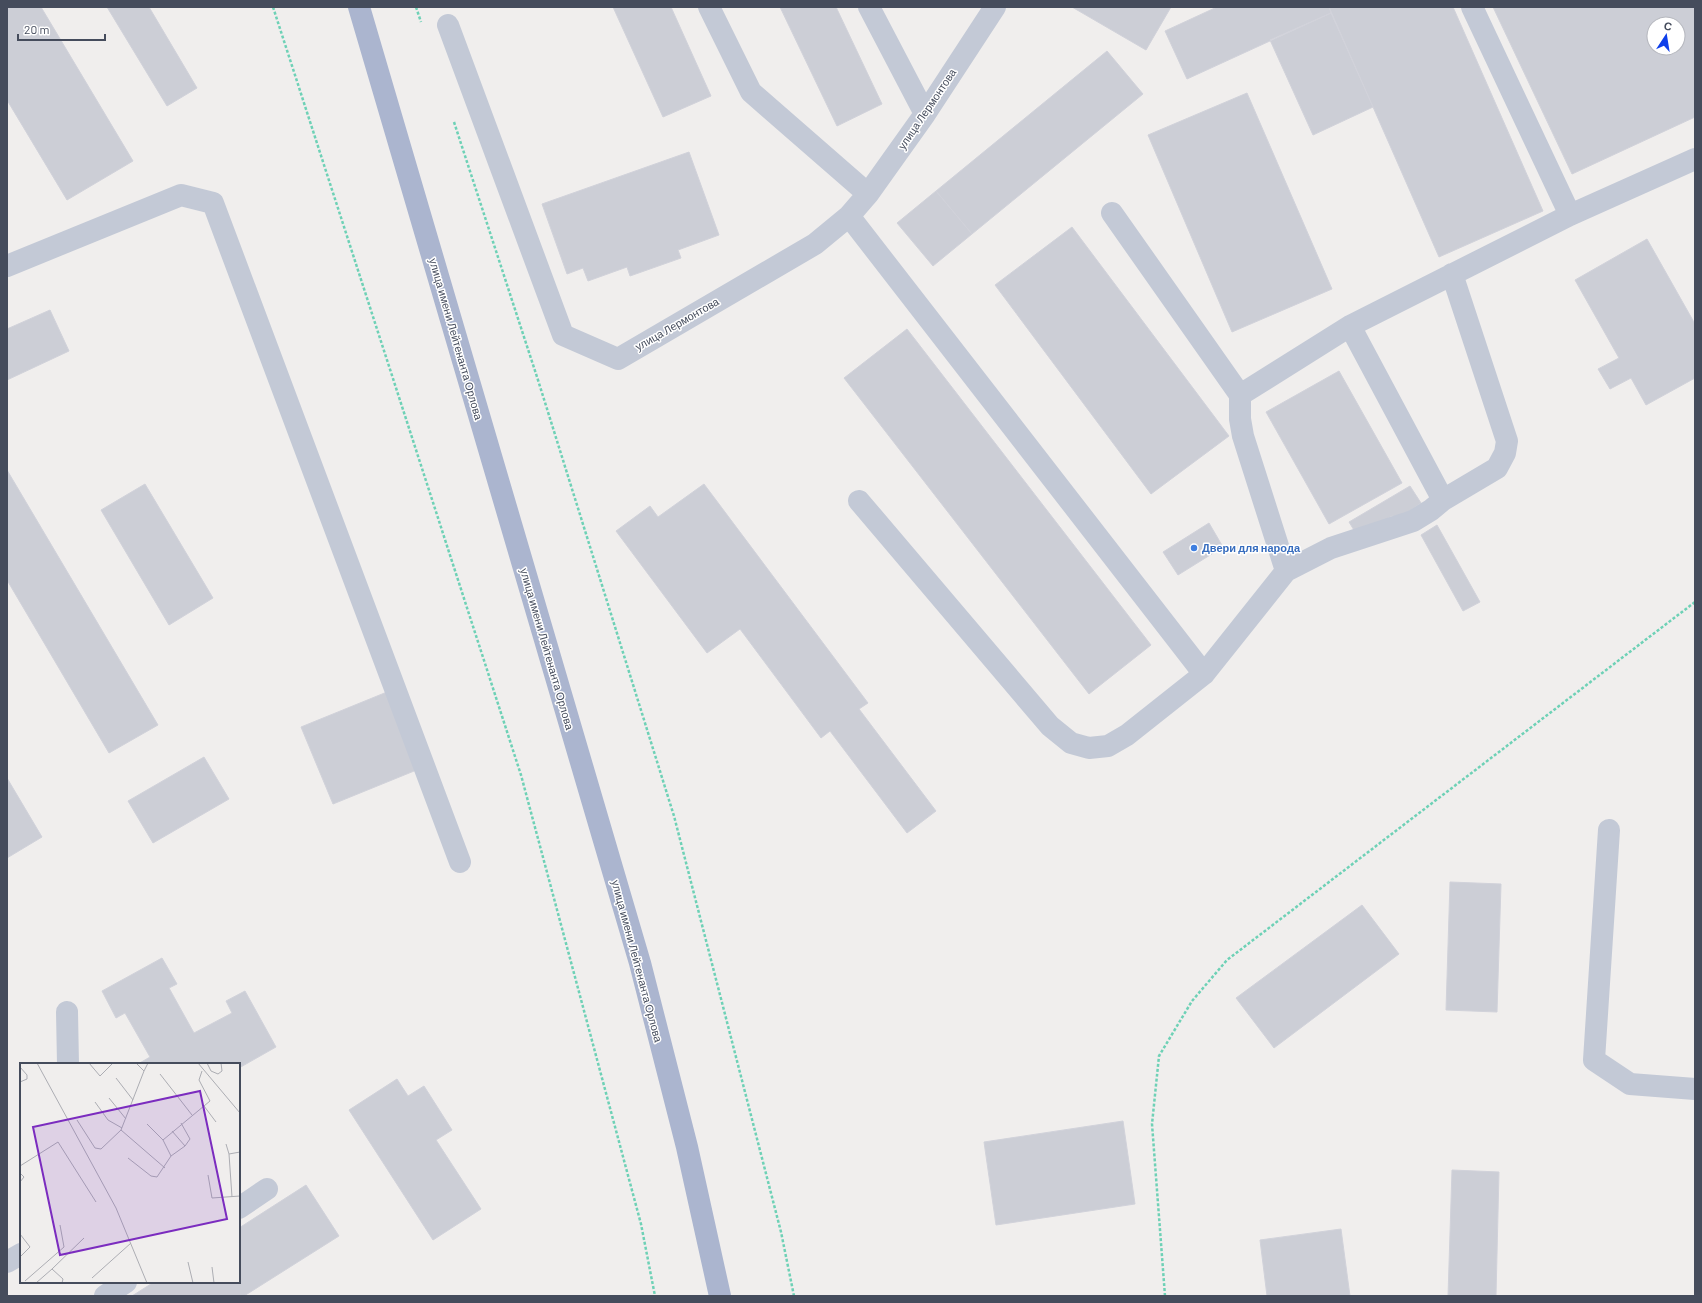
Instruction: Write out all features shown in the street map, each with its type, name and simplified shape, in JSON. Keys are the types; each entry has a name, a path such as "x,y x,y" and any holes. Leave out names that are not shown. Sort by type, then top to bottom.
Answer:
{"main road":[{"name":"улица имени Лейтенанта Орлова","path":"358,7 640,963 687,1147 720,1296"}],"lane":[{"path":"709,7 751,92 868,194"},
{"path":"869,7 925,114"},
{"name":"улица Лермонтова","path":"448,25 563,335 618,359 814,244 849,216 868,194 925,114 995,7"},
{"path":"1472,7 1570,215"},
{"path":"1240,396 1350,326 1570,215 1695,159"},
{"path":"7,266 182,195 213,203 460,862"},
{"path":"1112,213 1240,396 1240,419 1243,436 1286,571"},
{"path":"849,216 1204,674"},
{"path":"859,501 1050,726 1070,743 1089,748 1108,746 1127,735 1204,674 1286,571 1331,548 1413,521 1432,510 1444,500 1497,468 1505,453 1507,441 1452,274"},
{"path":"1350,326 1444,500"},
{"path":"1609,830 1594,1060 1630,1084 1695,1089"},
{"path":"67,1012 68,1063"},
{"path":"240,1207 267,1189"},
{"path":"7,1262 20,1255"},
{"path":"105,1296 124,1283"}],"path":[{"path":"274,7 521,775 641,1224 655,1296"},
{"path":"416,7 424,29"},
{"path":"453,119 540,388 674,816 781,1232 794,1296"},
{"path":"1165,1296 1152,1124 1159,1056 1192,1001 1228,960 1695,602"}],"building":[{"path":"7,7 41,7 133,161 67,200 7,100"},
{"path":"107,7 149,7 197,88 167,106"},
{"path":"613,7 671,7 711,96 663,117"},
{"path":"780,7 836,7 882,104 837,126"},
{"path":"1072,7 1171,7 1146,50"},
{"path":"1217,7 1329,7 1331,13 1187,79 1165,31"},
{"path":"1329,7 1453,7 1543,211 1439,257"},
{"path":"1493,7 1695,7 1695,117 1572,174"},
{"path":"1331,13 1373,107 1313,135 1270,40"},
{"path":"1107,51 1143,94 972,234 936,191"},
{"path":"1247,93 1332,289 1232,332 1148,135"},
{"path":"689,152 719,235 678,250 681,258 630,276 627,267 588,281 583,268 567,274 542,204"},
{"path":"936,191 972,234 933,266 897,223"},
{"path":"1072,227 1229,436 1151,494 995,285"},
{"path":"1647,239 1695,324 1695,378 1646,405 1631,378 1610,389 1598,369 1619,358 1575,280"},
{"path":"50,310 69,351 7,380 7,329"},
{"path":"907,329 1151,645 1089,694 844,378"},
{"path":"1339,371 1402,483 1329,524 1266,412"},
{"path":"7,470 158,725 109,753 7,580"},
{"path":"145,484 213,598 169,625 101,510"},
{"path":"704,484 868,703 859,709 936,811 907,833 830,731 821,738 740,629 707,653 616,531 650,506 658,517"},
{"path":"1410,486 1421,503 1401,517 1392,516 1357,535 1349,522"},
{"path":"1209,523 1223,547 1178,575 1163,552"},
{"path":"1437,525 1480,602 1463,611 1421,535"},
{"path":"387,692 419,769 333,804 301,727"},
{"path":"204,757 229,799 153,843 128,801"},
{"path":"7,778 42,837 7,858"},
{"path":"1450,882 1501,884 1497,1012 1446,1010"},
{"path":"1362,905 1399,954 1274,1048 1236,998"},
{"path":"162,958 177,984 169,988 194,1033 232,1013 226,1001 245,991 276,1047 240,1067 240,1063 140,1063 150,1057 125,1013 116,1018 102,991"},
{"path":"397,1079 408,1096 424,1086 452,1130 436,1140 481,1209 433,1240 349,1110"},
{"path":"1123,1121 1135,1204 996,1225 984,1142"},
{"path":"1452,1170 1499,1172 1496,1296 1448,1296"},
{"path":"306,1185 339,1236 244,1296 132,1296 152,1283 240,1283 240,1227"},
{"path":"1341,1229 1350,1296 1267,1296 1260,1240"}],"place":[{"name":"Двери для народа","path":"1194,548"}]}
